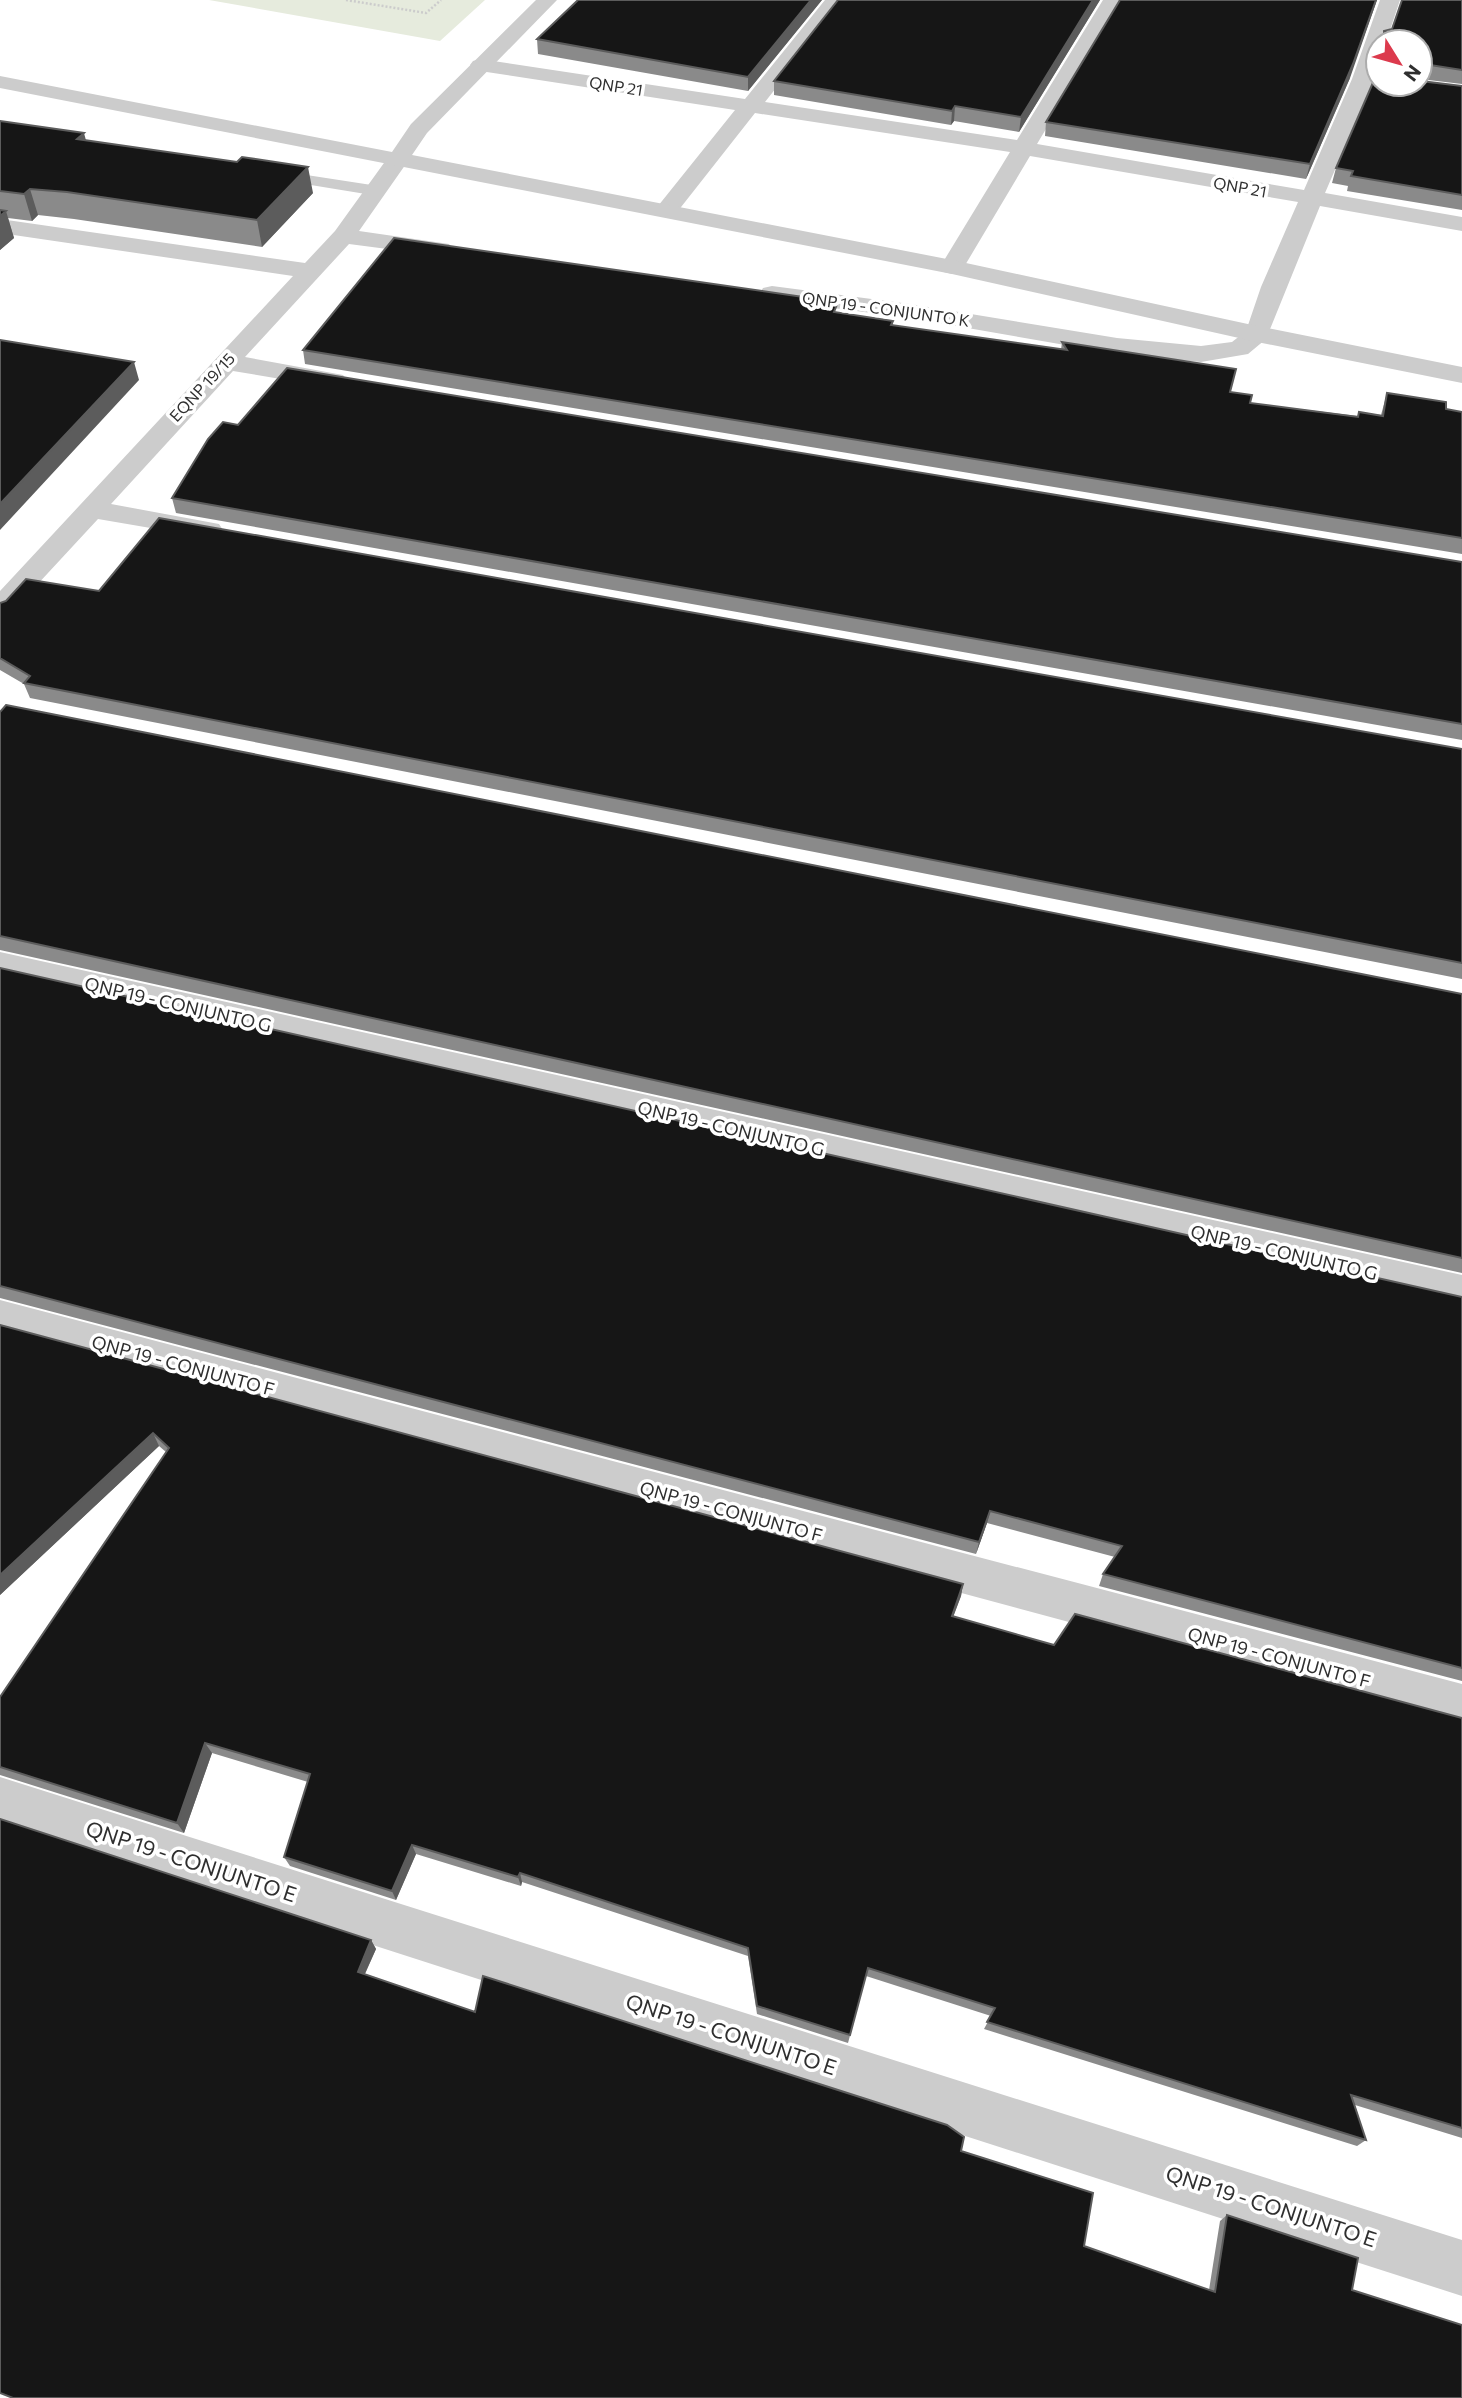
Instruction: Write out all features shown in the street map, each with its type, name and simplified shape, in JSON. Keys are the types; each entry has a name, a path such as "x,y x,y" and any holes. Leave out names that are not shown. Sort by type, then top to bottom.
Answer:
{"street":[{"name":"EQNP 19/15","path":"0,608 343,236 378,191 419,129 547,0"},
{"path":"666,211 835,0"},
{"path":"952,267 1113,0"},
{"path":"1383,28 1390,0"},
{"name":"QNP 21","path":"480,65 1025,148 1462,224"},
{"path":"0,82 952,267 1257,334 1462,375"},
{"path":"1257,334 1273,287 1311,199 1364,94"},
{"path":"0,226 309,271"},
{"path":"343,236 468,253"},
{"name":"QNP 19 - CONJUNTO K","path":"744,289 910,311 1117,346 1201,354 1239,349 1257,334"},
{"path":"226,362 363,385"},
{"path":"90,509 240,536"},
{"name":"QNP 19 - CONJUNTO G","path":"0,965 1462,1292"},
{"name":"QNP 19 - CONJUNTO F","path":"0,1317 1462,1706"},
{"name":"QNP 19 - CONJUNTO E","path":"0,1801 1462,2268"}],"lane":[{"path":"257,173 378,191"}],"path":[{"path":"346,0 426,13 441,0"}],"shaded area":[{"path":"209,0 485,0 440,41"}],"building":[{"path":"578,0 811,0 748,77 537,39"},
{"path":"838,0 1093,0 1021,117 955,106 952,111 774,81"},
{"path":"1120,0 1376,0 1353,64 1310,164 1046,122"},
{"path":"1402,0 1462,0 1462,70 1434,66 1434,28 1392,28"},
{"path":"1434,83 1462,86 1462,195 1351,176 1353,171 1336,168 1366,98 1434,98"},
{"path":"0,121 84,133 77,139 237,162 242,157 308,167 257,220 67,192 30,189 24,194 0,191"},
{"path":"394,238 838,302 834,312 893,321 891,325 1067,350 1062,342 1236,369 1230,392 1252,395 1250,403 1358,417 1359,412 1383,416 1387,393 1446,402 1446,409 1462,412 1462,538 303,350"},
{"path":"0,340 134,362 0,504"},
{"path":"287,368 1462,562 1462,724 172,498 208,439 223,422 238,425"},
{"path":"159,518 1462,749 1462,963 24,683 30,676 0,658 0,603 6,601 26,579 99,591"},
{"path":"6,705 1462,994 1462,1258 0,936 0,712"},
{"path":"0,968 1462,1297 1462,1668 1103,1574 1122,1546 990,1511 979,1542 0,1286"},
{"path":"0,1325 963,1584 952,1616 1054,1645 1075,1614 1462,1718 1462,2128 1351,2095 1366,2140 987,2022 995,2008 868,1968 850,2035 757,2006 748,1948 520,1873 518,1877 412,1845 392,1891 284,1857 310,1774 205,1743 177,1823 0,1767 0,1697 169,1448 153,1433 0,1575"},
{"path":"0,1819 371,1940 358,1972 475,2012 483,1976 947,2125 964,2137 961,2151 1093,2193 1084,2246 1215,2292 1227,2215 1358,2258 1352,2290 1462,2325 1462,2398 13,2398 0,2393"}]}
